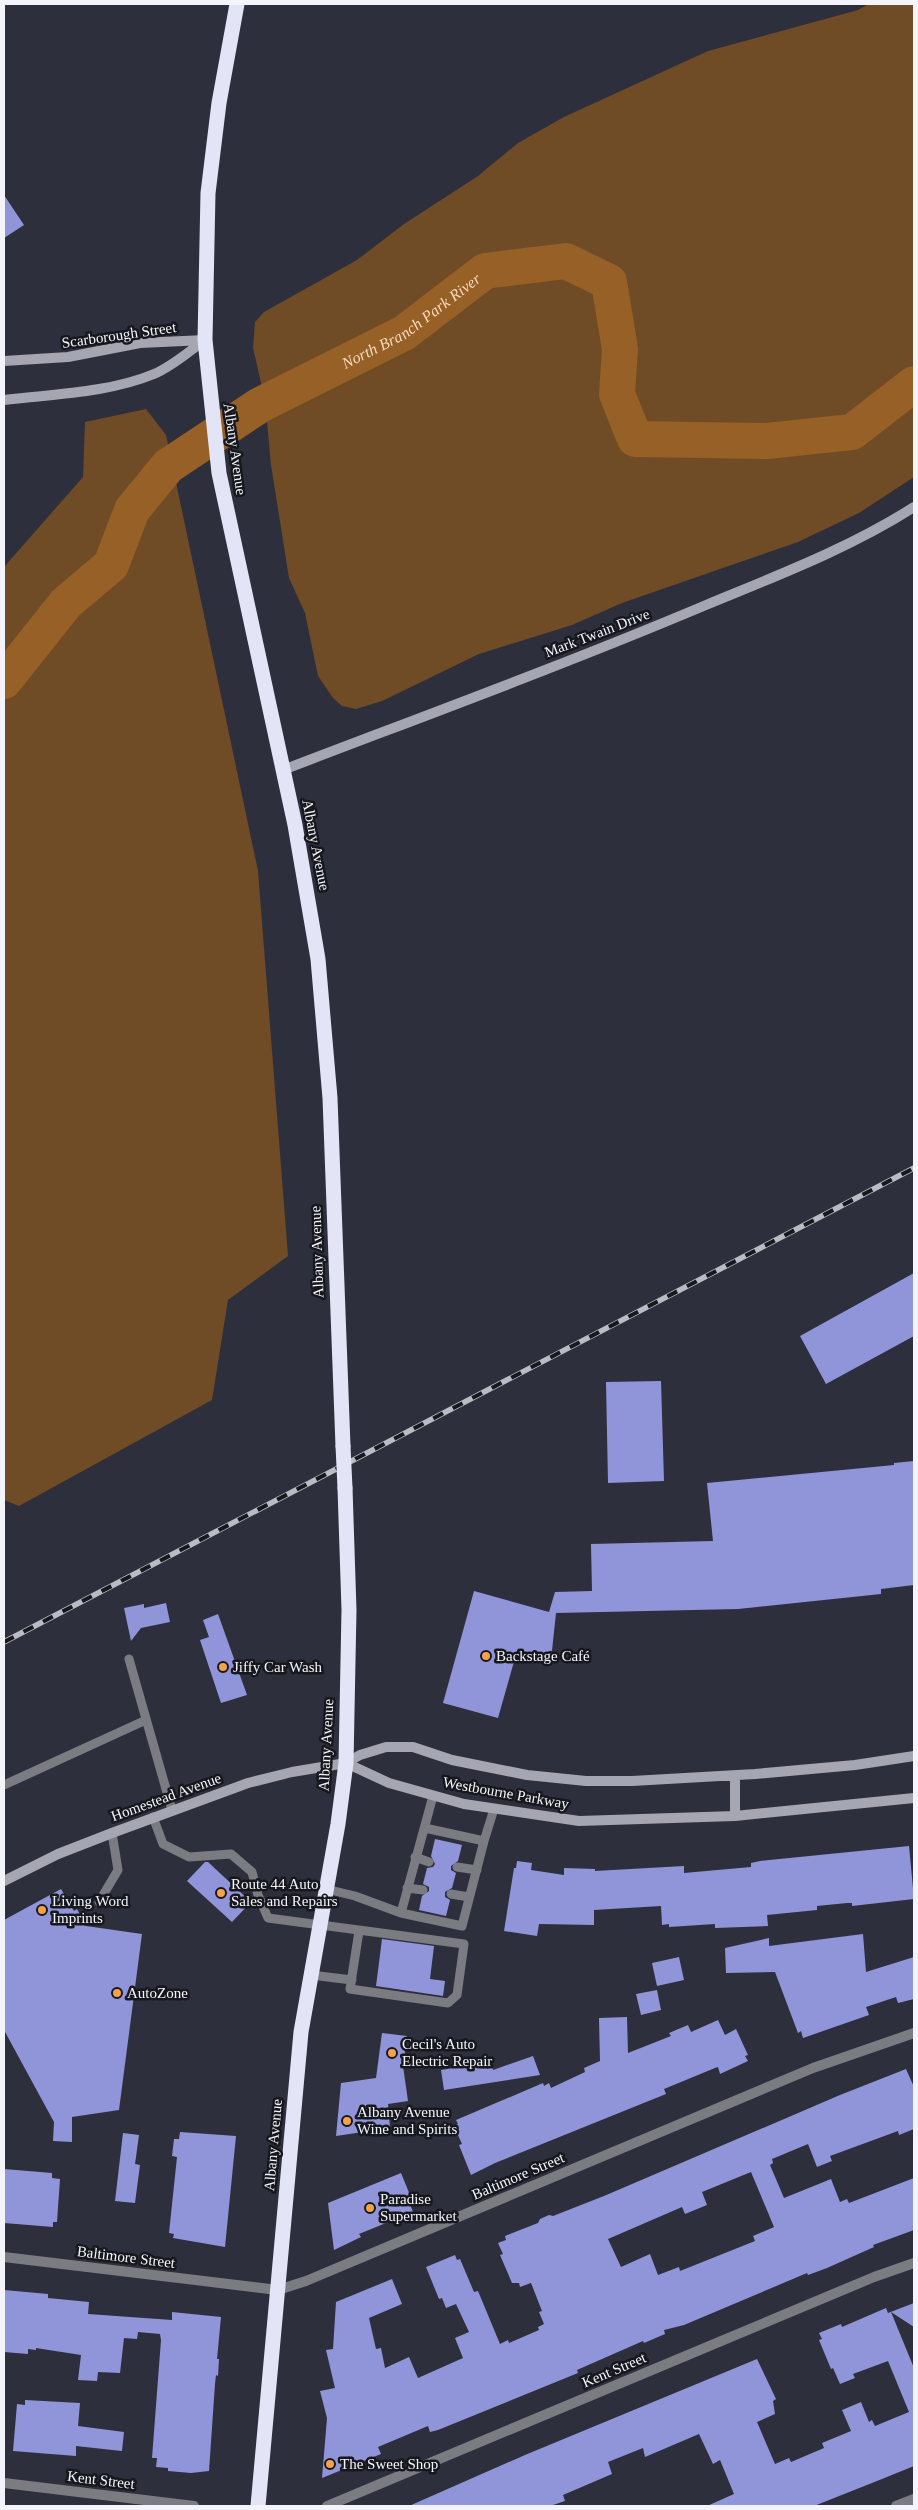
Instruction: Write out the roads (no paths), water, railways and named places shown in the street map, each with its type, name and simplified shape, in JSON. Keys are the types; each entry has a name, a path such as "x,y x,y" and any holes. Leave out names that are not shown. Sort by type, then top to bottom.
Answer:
{"highway":[{"name":"Albany Avenue","path":"237,4 220,94 208,193 204,340 219,473 283,770 312,916 322,992 330,1098 349,1610 346,1763 301,2032 258,2506"}],"main road":[{"name":"Scarborough Street","path":"4,361 68,357 140,344 204,340"},
{"name":"Scarborough Street","path":"4,400 82,391 139,379 173,364 204,340"},
{"name":"Mark Twain Drive","path":"283,770 641,632 795,567 888,524 914,507"},
{"name":"Westbourne Parkway","path":"346,1763 376,1749 402,1746 489,1769 549,1778 632,1781 735,1776 855,1765 914,1756"},
{"name":"Westbourne Parkway","path":"346,1763 389,1783 432,1796 494,1809 579,1821 735,1816 914,1798"},
{"name":"Homestead Avenue","path":"4,1881 58,1854 248,1783 300,1770 346,1763"},
{"path":"735,1776 735,1816"}],"street":[{"name":"Baltimore Street","path":"4,2257 278,2290 306,2281 813,2068 914,2033"},
{"name":"Kent Street","path":"326,2506 874,2277 914,2263"},
{"name":"Kent Street","path":"4,2483 194,2506"},
{"path":"896,2506 914,2499"}],"lane":[{"path":"129,1658 172,1810"},
{"path":"4,1785 146,1720"},
{"path":"401,1914 432,1796"},
{"path":"326,1889 355,1896 401,1914 462,1926 494,1809"},
{"path":"153,1817 164,1844 189,1857 231,1854 252,1872 258,1895 268,1918 464,1944 457,1995 448,2003 350,1989 359,1931"},
{"path":"425,1828 484,1841"},
{"path":"99,1902 118,1870 112,1833"},
{"path":"415,1858 429,1862"},
{"path":"457,1867 476,1870"},
{"path":"407,1888 423,1890"},
{"path":"451,1894 469,1897"},
{"path":"311,1975 352,1980"}],"waterway":[{"name":"North Branch Park River","path":"4,681 66,603 111,565 132,510 168,466 260,405 404,333 485,271 566,261 609,282 620,349 617,394 635,439 767,441 852,432 914,384"}],"railway":[{"path":"4,1642 914,1168"}],"place":[{"name":"Backstage Café","path":"486,1656"},
{"name":"Jiffy Car Wash","path":"223,1667"},
{"name":"Route 44 Auto Sales and Repairs","path":"221,1893"},
{"name":"Living Word Imprints","path":"42,1910"},
{"name":"AutoZone","path":"117,1993"},
{"name":"Cecil's Auto Electric Repair","path":"392,2053"},
{"name":"Albany Avenue Wine and Spirits","path":"347,2121"},
{"name":"Paradise Supermarket","path":"370,2208"},
{"name":"The Sweet Shop","path":"330,2464"}]}
